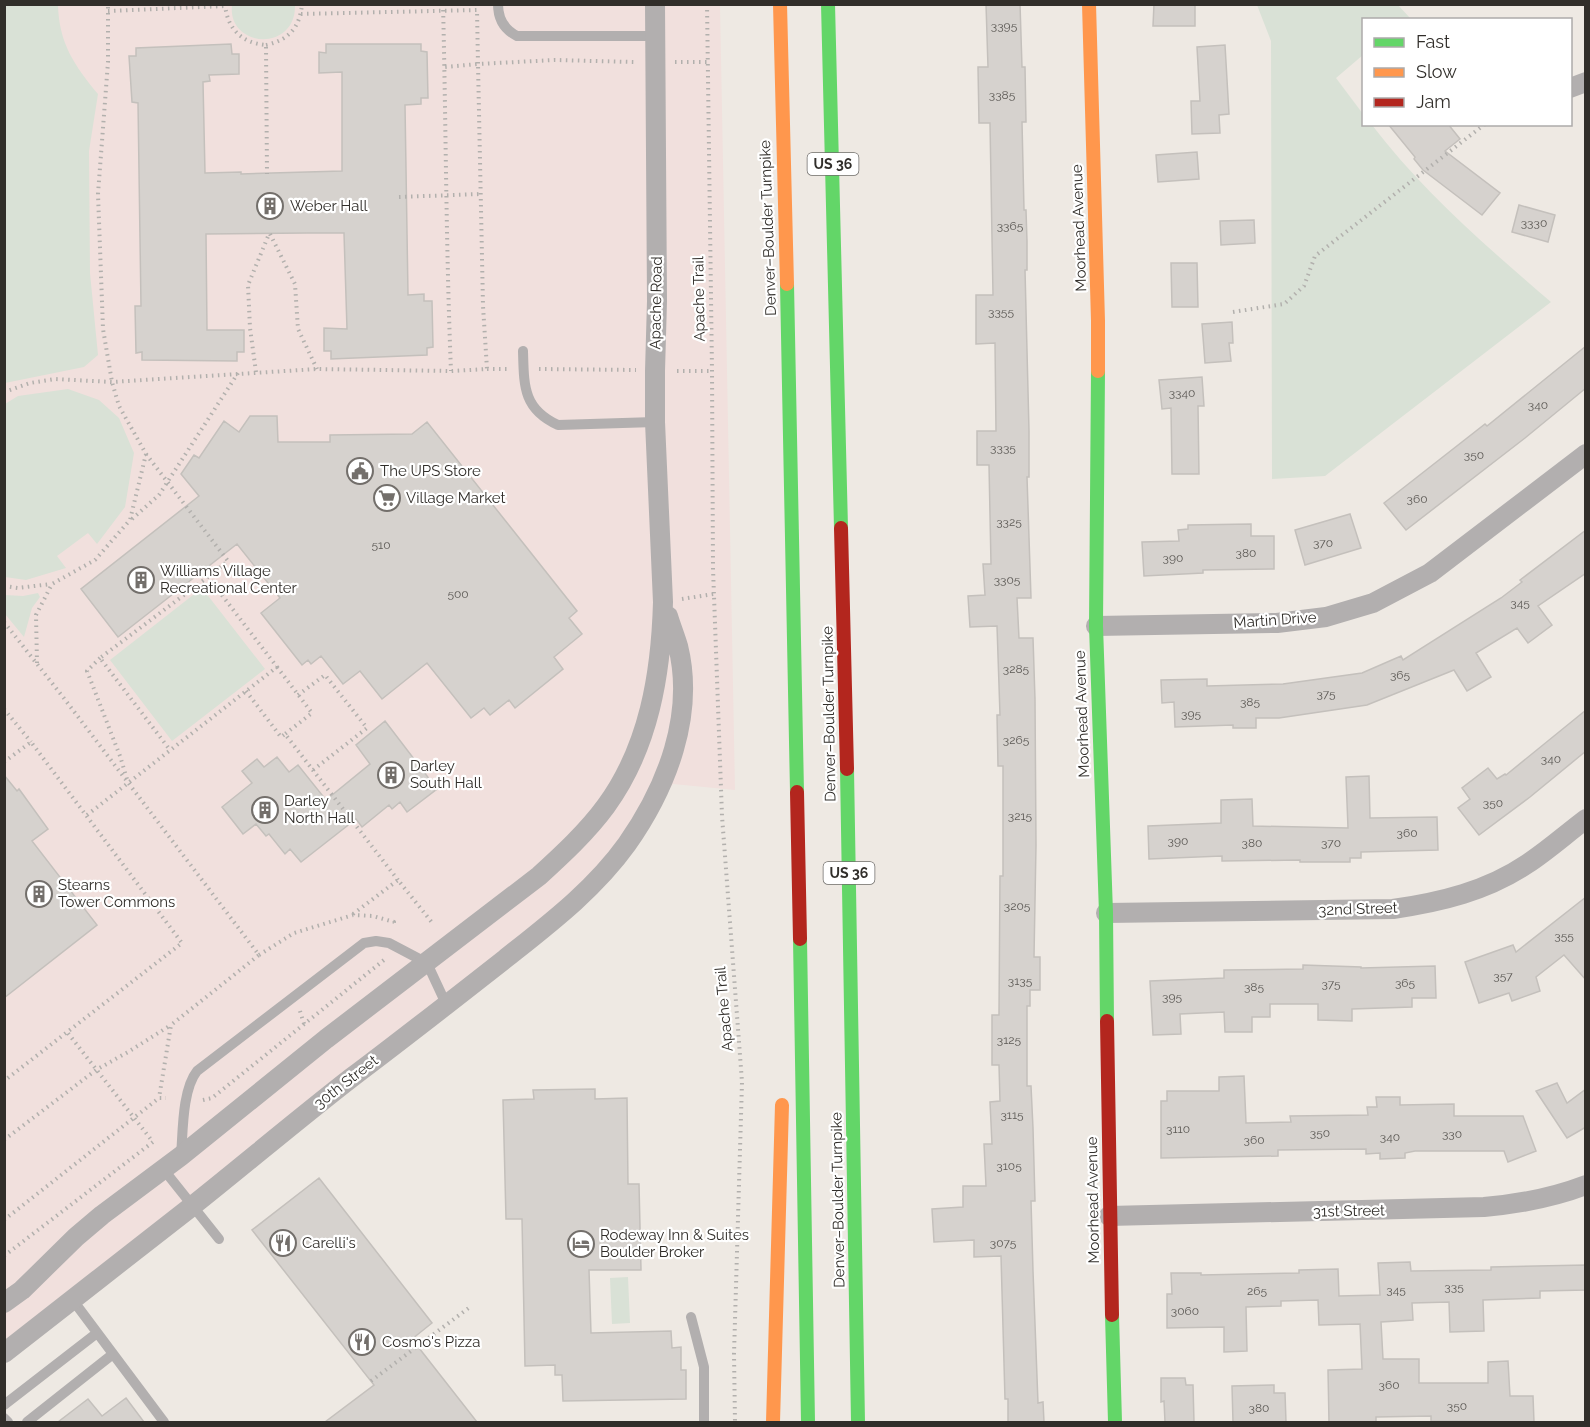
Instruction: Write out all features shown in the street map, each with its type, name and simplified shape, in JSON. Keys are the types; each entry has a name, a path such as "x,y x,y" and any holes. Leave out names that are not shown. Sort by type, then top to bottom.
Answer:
{"main road":[{"name":"Denver–Boulder Turnpike","path":"780,4 796,692 808,1422"},
{"name":"Denver–Boulder Turnpike","path":"828,4 846,720 858,1422"},
{"name":"Moorhead Avenue","path":"1089,4 1098,321 1096,626 1106,913 1109,1216 1115,1422"},
{"path":"786,960 796,692"},
{"path":"773,1422 782,1089"}],"street":[{"name":"Apache Road","path":"427,963 539,876 566,851 606,807 625,775 649,716 658,668 663,602 654,371 657,301 655,4"},
{"name":"Martin Drive","path":"1096,626 1277,623 1326,617 1372,603 1430,573 1586,454"},
{"name":"Apache Road","path":"661,787 675,749 682,703 682,673 678,646 663,602"},
{"name":"30th Street","path":"4,1353 192,1206 335,1090 447,1006 549,924 601,878 628,843 661,787"},
{"name":"32nd Street","path":"1106,913 1393,909 1440,902 1485,887 1526,865 1586,819"},
{"path":"4,1304 22,1290 76,1238 315,1048 427,963"},
{"name":"31st Street","path":"1109,1216 1484,1207 1512,1205 1551,1197 1586,1185"}],"lane":[{"path":"498,4 501,20 506,28 517,36 656,36"},
{"path":"523,351 525,387 528,398 544,419 558,425 655,422"},
{"path":"181,1156 187,1098 192,1079 197,1071 364,943 376,940 389,943 427,963 447,1006"},
{"path":"164,1170 219,1239"},
{"path":"72,1299 164,1422"},
{"path":"691,1317 704,1367 704,1422"},
{"path":"4,1405 97,1333"},
{"path":"27,1422 39,1419 113,1354"},
{"path":"4,1418 8,1422"}],"path":[{"path":"108,4 108,62 99,194 103,329 112,382 119,406 146,454 228,561 100,658 87,671 128,783"},
{"path":"108,11 225,5 227,17 237,34 254,44 266,45 276,43 292,33 301,14 302,4"},
{"name":"Apache Trail","path":"706,4 714,594 722,816 742,1082 734,1354 735,1422"},
{"path":"301,14 443,7 450,371"},
{"path":"266,45 267,174"},
{"path":"445,67 478,64 483,306 487,369"},
{"path":"1233,312 1284,304 1304,286 1315,256 1482,126"},
{"path":"399,197 481,194"},
{"path":"256,372 250,328 248,285 270,234 295,284 298,329 317,369"},
{"path":"4,392 30,383 55,379 112,382 317,369 450,371 524,368 712,371"},
{"path":"4,586 18,588 52,584 95,560 130,520 159,495 239,373"},
{"path":"130,520 146,454"},
{"path":"208,577 312,713 281,737 246,691"},
{"path":"37,663 36,615 52,584"},
{"path":"663,602 714,594"},
{"path":"4,622 259,955"},
{"path":"100,658 170,750"},
{"path":"87,815 277,667"},
{"path":"298,695 325,675 367,728 313,770"},
{"path":"4,709 87,815 182,943 4,1081"},
{"path":"285,734 434,925"},
{"path":"4,762 31,742"},
{"path":"353,915 398,880"},
{"path":"4,1140 96,1070 171,1025 259,955 294,933 353,915 374,916 394,922 393,927"},
{"path":"200,1099 212,1098 384,962 386,955"},
{"path":"300,1009 304,1025"},
{"path":"159,1098 171,1025"},
{"path":"4,1256 153,1142 67,1032"},
{"path":"4,1220 159,1098 166,1098"},
{"path":"371,1381 470,1306"}],"shaded area":[{"path":"5,4 58,5 61,31 69,53 98,94 89,151 90,273 98,355 84,367 5,383"},
{"path":"5,5 720,5 735,790 673,784 594,892 5,1361"},
{"path":"232,5 295,5 292,21 285,31 274,37 262,39 250,37 240,30 233,19"},
{"path":"1257,5 1398,5 1410,18 1362,18 1362,56 1336,78 1362,113 1362,126 1373,126 1434,196 1551,302 1325,476 1272,479 1271,41"},
{"path":"68,389 99,400 119,418 134,453 125,507 97,544 88,533 57,556 66,568 26,580 5,577 5,404 18,396"},
{"path":"202,588 265,669 172,741 110,660"},
{"path":"38,593 40,597 32,608 24,637 5,614 5,595 23,596"},
{"path":"628,1277 630,1323 612,1324 610,1278"}],"building":[{"path":"986,4 1020,4 1022,67 1025,67 1026,122 1022,122 1027,241 1027,270 1025,270 1029,477 1027,477 1031,598 1017,598 1019,638 1033,638 1035,699 1034,957 1040,957 1040,990 1030,990 1030,1006 1027,1006 1027,1086 1031,1086 1033,1128 1035,1201 1031,1201 1038,1403 1043,1402 1044,1422 1008,1422 1008,1399 1005,1399 1001,1256 974,1257 974,1240 934,1242 932,1209 963,1207 963,1186 986,1186 984,1144 992,1144 990,1102 1000,1101 999,1065 992,1065 992,1015 999,1015 1000,876 1003,876 1003,766 998,766 997,715 1000,715 997,626 970,627 968,596 985,595 983,564 991,564 989,465 977,465 977,431 996,431 995,343 976,344 976,295 993,295 990,123 979,123 978,67 988,67"},
{"path":"1154,4 1195,4 1195,26 1153,26"},
{"name":"Weber Hall","path":"231,44 232,54 239,54 239,74 209,75 210,81 203,82 205,173 342,171 342,72 319,73 319,52 326,53 326,44 421,44 421,51 427,52 428,98 421,98 421,104 405,105 408,295 424,294 424,301 432,301 433,347 427,348 427,355 331,359 331,351 324,351 324,328 347,329 344,233 206,234 207,330 244,330 244,352 237,352 237,361 142,360 142,352 136,353 135,306 141,306 138,103 132,102 129,56 136,56 136,48"},
{"path":"1225,45 1229,114 1219,115 1220,133 1192,134 1191,101 1200,101 1197,47"},
{"path":"1390,126 1450,126 1460,139 1445,151 1500,193 1482,215 1423,170 1414,159 1415,157"},
{"path":"1197,152 1199,179 1158,182 1156,155"},
{"path":"1519,205 1555,215 1548,242 1512,232"},
{"path":"1254,220 1255,243 1221,245 1220,221"},
{"path":"1171,263 1197,263 1198,307 1172,307"},
{"path":"1232,322 1233,343 1229,343 1231,361 1205,363 1202,324"},
{"path":"1586,346 1586,388 1406,530 1384,503 1485,424 1487,426"},
{"path":"1202,377 1204,406 1198,406 1199,474 1172,474 1171,408 1162,409 1159,380"},
{"path":"250,416 277,416 278,442 330,442 330,435 412,434 427,422 577,611 569,618 582,634 554,657 563,669 515,708 509,700 490,715 484,708 471,718 427,663 382,699 360,671 343,684 321,656 311,664 308,660 302,665 261,613 280,598 237,544 118,637 81,589 199,496 181,474 194,455 199,458 224,421 239,432"},
{"path":"1350,514 1361,548 1305,565 1295,530"},
{"path":"1251,524 1251,536 1274,536 1274,569 1203,570 1203,573 1144,576 1142,542 1179,541 1178,530 1188,529 1188,525"},
{"path":"1586,530 1586,573 1538,606 1552,625 1528,643 1517,628 1476,653 1491,677 1467,691 1454,670 1367,705 1279,718 1256,718 1256,728 1233,728 1233,725 1175,727 1174,702 1162,703 1161,680 1207,679 1207,686 1283,684 1362,673 1401,656 1403,660 1501,598 1522,582 1520,580"},
{"path":"1586,710 1586,751 1479,835 1458,808 1470,799 1462,788 1488,768 1497,779 1506,775"},
{"path":"385,721 437,789 407,812 400,802 392,809 389,805 362,827 356,819 301,862 290,849 285,854 269,834 266,836 256,824 243,834 222,807 252,783 242,771 257,759 264,767 277,757 289,772 298,765 326,800 370,764 356,745"},
{"name":"Stearns Tower Commons","path":"4,775 17,791 19,789 48,829 32,841 97,925 4,998"},
{"path":"1369,776 1370,818 1437,817 1438,850 1361,852 1361,858 1350,858 1350,862 1222,861 1222,856 1149,859 1148,826 1221,823 1221,800 1252,799 1253,826 1348,828 1346,777"},
{"path":"1586,897 1586,980 1564,955 1536,977 1540,991 1512,1001 1509,993 1479,1003 1465,962 1513,945 1516,952"},
{"path":"1303,965 1361,968 1435,966 1436,998 1412,998 1412,1007 1352,1009 1352,1021 1318,1020 1318,1004 1270,1004 1270,1017 1252,1017 1252,1032 1225,1032 1224,1012 1180,1014 1181,1034 1153,1035 1150,981 1224,978 1224,970 1303,969"},
{"path":"1244,1076 1246,1123 1291,1122 1290,1116 1368,1115 1367,1107 1377,1107 1376,1097 1400,1097 1400,1105 1454,1104 1454,1116 1523,1116 1536,1151 1508,1162 1504,1151 1415,1151 1405,1153 1405,1158 1380,1159 1380,1153 1366,1154 1366,1149 1278,1150 1278,1156 1161,1158 1161,1101 1167,1101 1167,1091 1219,1091 1219,1077"},
{"path":"1557,1083 1567,1103 1586,1089 1586,1127 1567,1138 1536,1091"},
{"name":"Rodeway Inn & Suites Boulder Broker","path":"595,1089 595,1099 627,1098 628,1184 639,1184 641,1270 589,1270 591,1333 671,1331 672,1348 681,1347 681,1370 686,1370 686,1399 563,1401 562,1375 555,1375 555,1365 525,1366 522,1219 506,1219 503,1100 534,1099 533,1090"},
{"path":"319,1178 432,1323 412,1339 477,1422 325,1422 374,1385 252,1230"},
{"path":"1410,1262 1411,1271 1586,1265 1586,1290 1540,1291 1540,1298 1483,1300 1484,1331 1450,1332 1449,1302 1412,1303 1413,1320 1381,1322 1383,1359 1419,1359 1419,1383 1488,1383 1488,1362 1508,1361 1510,1396 1533,1396 1534,1422 1431,1421 1431,1416 1376,1417 1376,1422 1329,1422 1328,1370 1362,1369 1360,1324 1319,1325 1318,1300 1281,1301 1281,1306 1246,1307 1247,1351 1224,1352 1224,1327 1167,1328 1167,1294 1172,1294 1171,1273 1201,1273 1201,1275 1299,1273 1299,1270 1338,1269 1339,1296 1380,1295 1378,1263"},
{"path":"1161,1378 1185,1378 1186,1385 1193,1385 1194,1422 1165,1422 1164,1401 1161,1402"},
{"path":"1274,1385 1274,1393 1285,1393 1286,1422 1233,1422 1232,1386"},
{"path":"126,1398 144,1422 58,1422 88,1399 102,1416"}],"traffic: fast":[{"path":"828,4 841,528"},
{"path":"787,284 797,792"},
{"path":"1098,371 1096,626 1106,913 1107,1021"},
{"path":"847,769 858,1422"},
{"path":"800,939 808,1422"},
{"path":"1112,1315 1115,1422"}],"traffic: slow":[{"path":"780,4 787,284"},
{"path":"1089,4 1098,371"},
{"path":"773,1422 782,1105"}],"traffic: jam":[{"path":"841,528 847,769"},
{"path":"797,792 800,939"},
{"path":"1107,1021 1112,1315"}],"place":[{"name":"Weber Hall","path":"270,206"},
{"name":"The UPS Store","path":"360,471"},
{"name":"Village Market","path":"387,498"},
{"name":"Williams Village Recreational Center","path":"141,580"},
{"name":"Darley South Hall","path":"391,775"},
{"name":"Darley North Hall","path":"265,810"},
{"name":"Stearns Tower Commons","path":"39,894"},
{"name":"Carelli's","path":"283,1243"},
{"name":"Rodeway Inn & Suites Boulder Broker","path":"581,1244"},
{"name":"Cosmo's Pizza","path":"362,1342"}]}
